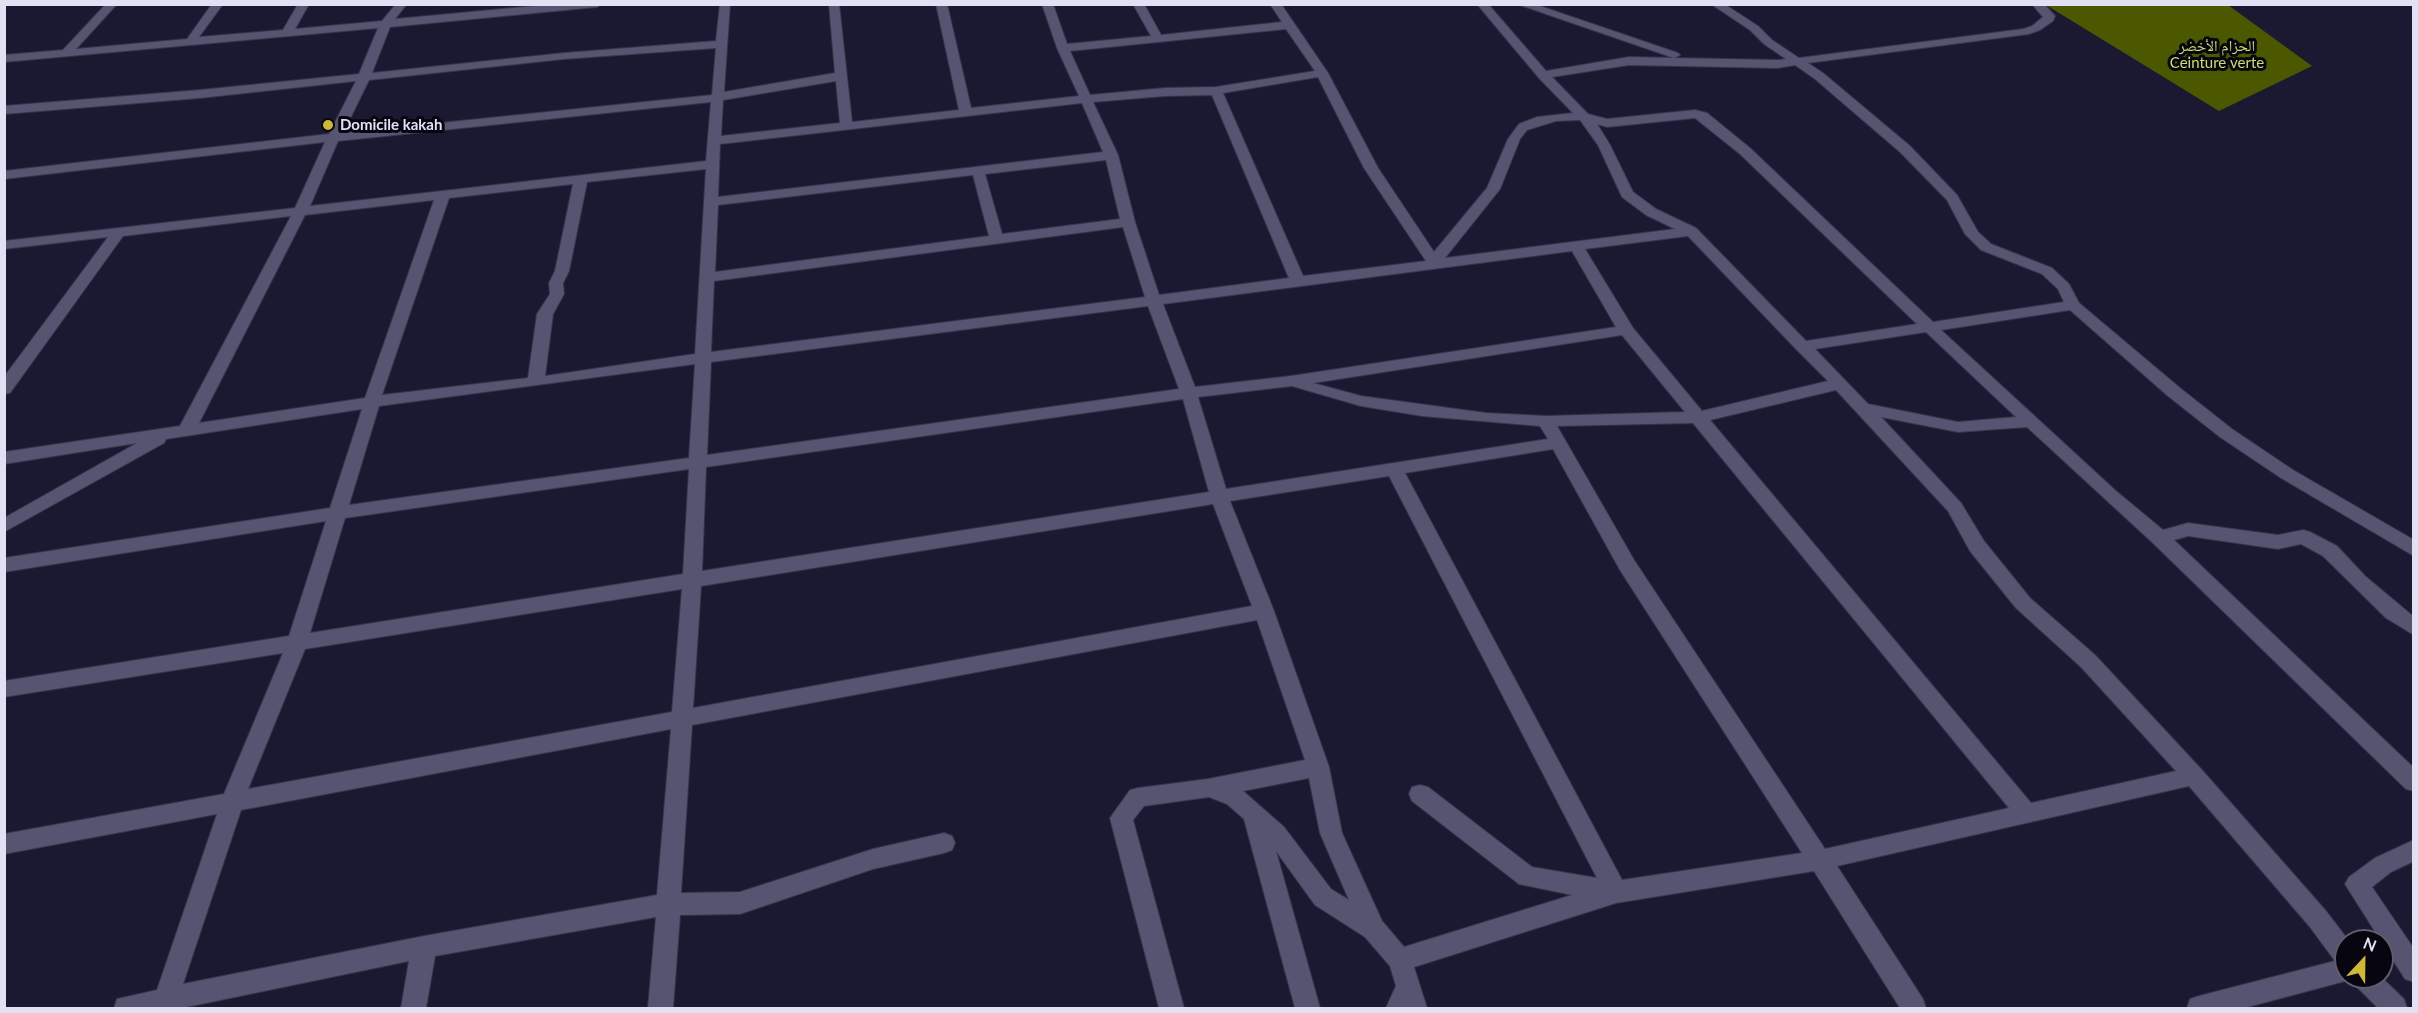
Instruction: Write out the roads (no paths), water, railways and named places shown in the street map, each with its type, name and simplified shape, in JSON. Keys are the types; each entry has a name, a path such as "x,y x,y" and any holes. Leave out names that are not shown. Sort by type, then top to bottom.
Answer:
{"street":[{"path":"67,52 112,4"},
{"path":"191,41 218,4"},
{"path":"287,32 304,4"},
{"path":"186,431 301,210 333,138 348,113 385,24 402,4"},
{"path":"4,59 385,24 511,9 597,4"},
{"path":"661,1008 692,580 696,463 705,357 714,141 725,4"},
{"path":"834,4 846,125"},
{"path":"941,4 966,112"},
{"path":"1047,4 1063,48 1111,155 1128,222 1154,301 1189,393 1219,496 1264,611 1318,767 1332,833 1373,929"},
{"path":"1138,4 1157,37"},
{"path":"1275,4 1322,73 1371,168 1434,262"},
{"path":"1482,4 1543,75 1591,124 1604,145 1627,194 1651,212 1691,231 1863,408 1954,507 1977,546 2023,603 2088,661 2194,776 2334,940"},
{"path":"1522,4 1693,61"},
{"path":"1716,4 1754,28 1768,42 1819,76 1905,149 1932,175 1964,215 1972,234 1986,247 2047,272 2064,287 2073,305 2174,392 2255,454 2414,549"},
{"path":"1543,75 1629,61 1778,64 2025,32 2047,21 2049,16 2037,4"},
{"path":"1063,48 1288,25"},
{"path":"4,110 124,101 554,57 722,44"},
{"path":"714,141 1086,99 1165,92 1216,91 1322,73"},
{"path":"4,175 333,138 690,102 841,76"},
{"path":"1216,91 1298,282"},
{"path":"1434,262 1493,189 1514,139 1523,127 1537,121 1582,116 1606,123 1695,114 1703,116 1746,151 1929,326 2160,538 2414,782"},
{"path":"712,202 1111,155"},
{"path":"4,245 713,164"},
{"path":"978,171 997,240"},
{"path":"536,382 545,314 558,294 556,283 562,271 581,179"},
{"path":"164,1005 232,802 297,643 372,402 443,195"},
{"path":"708,278 1128,222"},
{"path":"4,458 372,402 536,382 705,357 1154,301 1434,262 1691,231"},
{"path":"4,389 118,233"},
{"path":"1576,246 1626,330 2027,814"},
{"path":"1802,346 2073,305"},
{"path":"4,564 337,513 1189,393 1291,381 1626,330"},
{"path":"1291,381 1361,400 1422,411 1486,418 1546,421 1698,417 1838,384"},
{"path":"1863,408 1958,428 2031,421"},
{"path":"1546,421 1627,565 1914,1008"},
{"path":"4,526 168,434"},
{"path":"4,689 1558,443"},
{"path":"1394,469 1616,892"},
{"path":"2160,538 2188,529 2278,542 2303,537 2330,550 2384,605 2414,628"},
{"path":"4,844 1264,611"},
{"path":"1171,1008 1121,818 1138,797 1208,788 1318,767"},
{"path":"1400,960 1616,892 1820,860 2194,776"},
{"path":"1208,788 1235,797 1276,834 1323,897 1373,929 1400,960 1407,1002"},
{"path":"1420,794 1527,877 1616,892"},
{"path":"1254,814 1307,1008"},
{"path":"126,1008 164,1005 424,948 667,904 740,903 873,859 944,843"},
{"path":"2414,850 2383,865 2357,884 2414,971"},
{"path":"414,1008 424,948"},
{"path":"2199,1008 2334,973"},
{"path":"2376,989 2395,1008"}],"place":[{"name":"Domicile kakah","path":"328,125"}],"park label":[{"name":"الحزام الأخضر Ceinture verte","path":"2217,54"}]}
